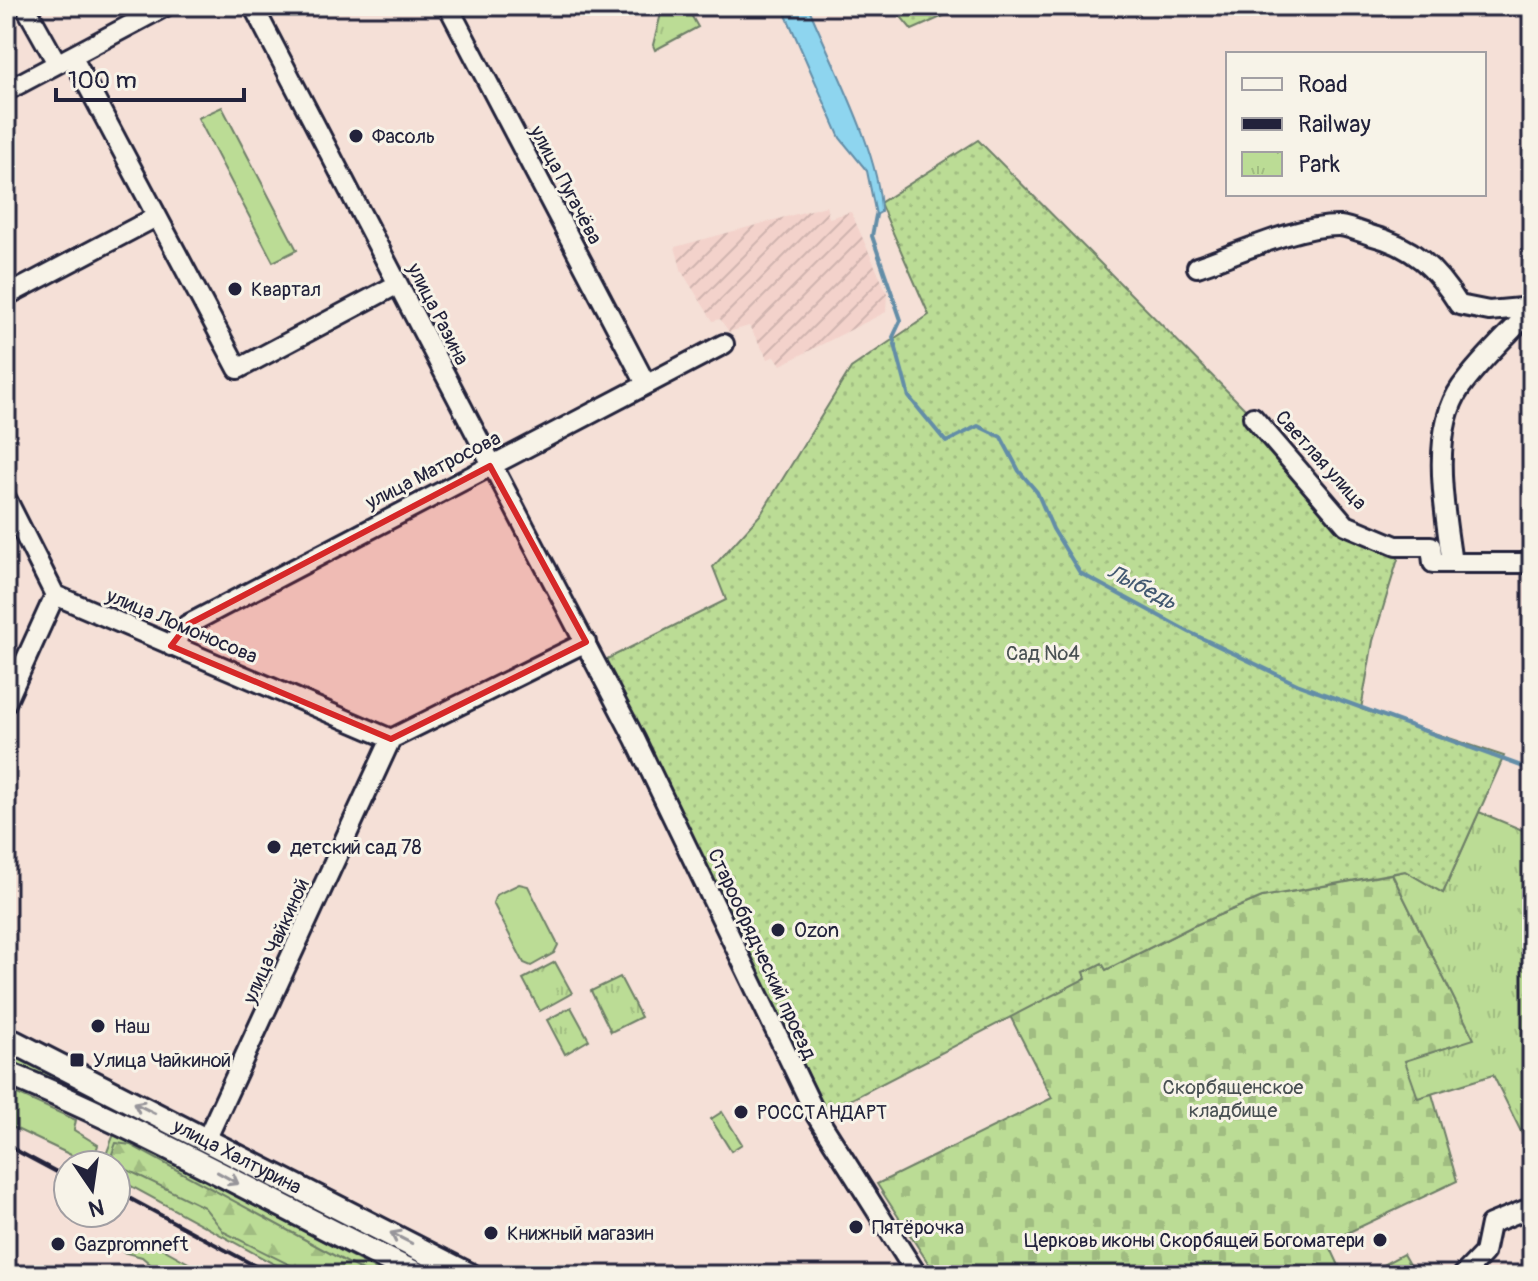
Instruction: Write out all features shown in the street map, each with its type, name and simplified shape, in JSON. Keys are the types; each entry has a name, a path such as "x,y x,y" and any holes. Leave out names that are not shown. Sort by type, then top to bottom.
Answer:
{"main road":[{"name":"улица Халтурина","path":"6,1038 470,1275"},
{"name":"улица Халтурина","path":"6,1073 117,1120 292,1213 419,1275"}],"street":[{"path":"25,6 64,59 156,217 238,369 398,284"},
{"path":"6,91 166,6"},
{"name":"улица Разина","path":"253,6 490,466 586,642"},
{"name":"улица Пугачёва","path":"448,6 646,384"},
{"path":"6,296 156,217"},
{"path":"1197,267 1292,235 1340,226 1397,242 1424,260 1443,279 1459,305 1489,311 1532,308"},
{"path":"1532,308 1460,388 1450,414 1440,478 1452,563 1532,563"},
{"name":"улица Матросова","path":"171,646 187,625 724,344"},
{"name":"Светлая улица","path":"1253,417 1346,525 1396,546 1431,546 1433,563 1452,563"},
{"path":"6,498 55,595 6,703"},
{"name":"улица Ломоносова","path":"55,595 391,739"},
{"path":"391,739 586,642"},
{"name":"Старообрядческий проезд","path":"586,642 812,1107 917,1275"},
{"name":"улица Чайкиной","path":"207,1138 391,739"},
{"path":"1463,1275 1484,1253 1490,1224 1532,1207"}],"highlighted area":[{"path":"490,466 586,642 391,739 171,646 187,625"}],"shaded area":[{"path":"826,206 829,218 851,212 887,293 886,312 781,365 775,356 768,359 749,326 729,332 720,319 713,321 682,272 675,247"}],"green space":[{"path":"663,6 686,6 698,27 655,50 653,45"},
{"path":"892,6 966,6 912,30"},
{"path":"222,107 297,250 273,262 198,118"},
{"name":"Сад №4","path":"978,140 1253,417 1346,525 1401,549 1373,641 1361,709 1504,756 1443,893 1405,871 1262,897 1193,926 1106,970 1102,963 1084,972 1086,978 827,1112 605,660 726,600 713,567 761,514 851,368 929,315 880,203"},
{"path":"1479,812 1532,834 1532,1154 1493,1075 1418,1098 1405,1061 1474,1039 1392,874 1405,871 1443,893"},
{"name":"Скорбященское кладбище","path":"1392,874 1474,1039 1417,1097 1432,1094 1457,1181 1328,1242 1342,1272 1357,1275 936,1275 877,1184 1052,1098 1010,1016 1085,978 1083,972 1102,963 1106,970 1193,926 1262,897"},
{"path":"519,884 528,886 558,945 554,953 531,966 524,963 493,903 496,895"},
{"path":"555,962 572,993 540,1011 523,979"},
{"path":"620,977 641,1017 611,1032 591,991"},
{"path":"571,1007 589,1040 565,1054 547,1020"},
{"path":"6,1043 457,1275 431,1275 201,1153 6,1066"},
{"path":"6,1089 76,1120 74,1130 98,1145 97,1149 58,1149 6,1124"},
{"path":"722,1112 742,1144 731,1151 711,1119"},
{"path":"116,1129 386,1275 294,1275 132,1187 132,1149 108,1149"},
{"path":"116,1143 131,1145 370,1275 310,1275 224,1232 204,1207 132,1172 132,1149 114,1149"},
{"path":"129,1239 143,1247 147,1240 210,1275 163,1275 142,1257 123,1252"},
{"path":"1403,1254 1415,1275 1364,1275"}],"water":[{"path":"782,6 808,6 864,135 879,188 881,212 876,215 867,171 840,138"}],"waterway":[{"name":"Лыбедь","path":"876,215 872,236 901,320 893,337 909,397 946,442 978,426 1001,437 1019,471 1037,492 1053,529 1080,573 1189,632 1299,685 1532,770"}],"railway":[{"path":"6,1145 52,1169"},
{"path":"132,1200 272,1275"}],"place":[{"name":"Фасоль","path":"356,136"},
{"name":"Квартал","path":"235,289"},
{"name":"детский сад 78","path":"274,847"},
{"name":"Ozon","path":"778,930"},
{"name":"Наш","path":"98,1026"},
{"name":"Улица Чайкиной","path":"77,1060"},
{"name":"РОССТАНДАРТ","path":"741,1112"},
{"name":"Пятёрочка","path":"856,1227"},
{"name":"Книжный магазин","path":"491,1233"},
{"name":"Церковь иконы Скорбящей Богоматери","path":"1380,1240"},
{"name":"Gazpromneft","path":"58,1244"}]}
